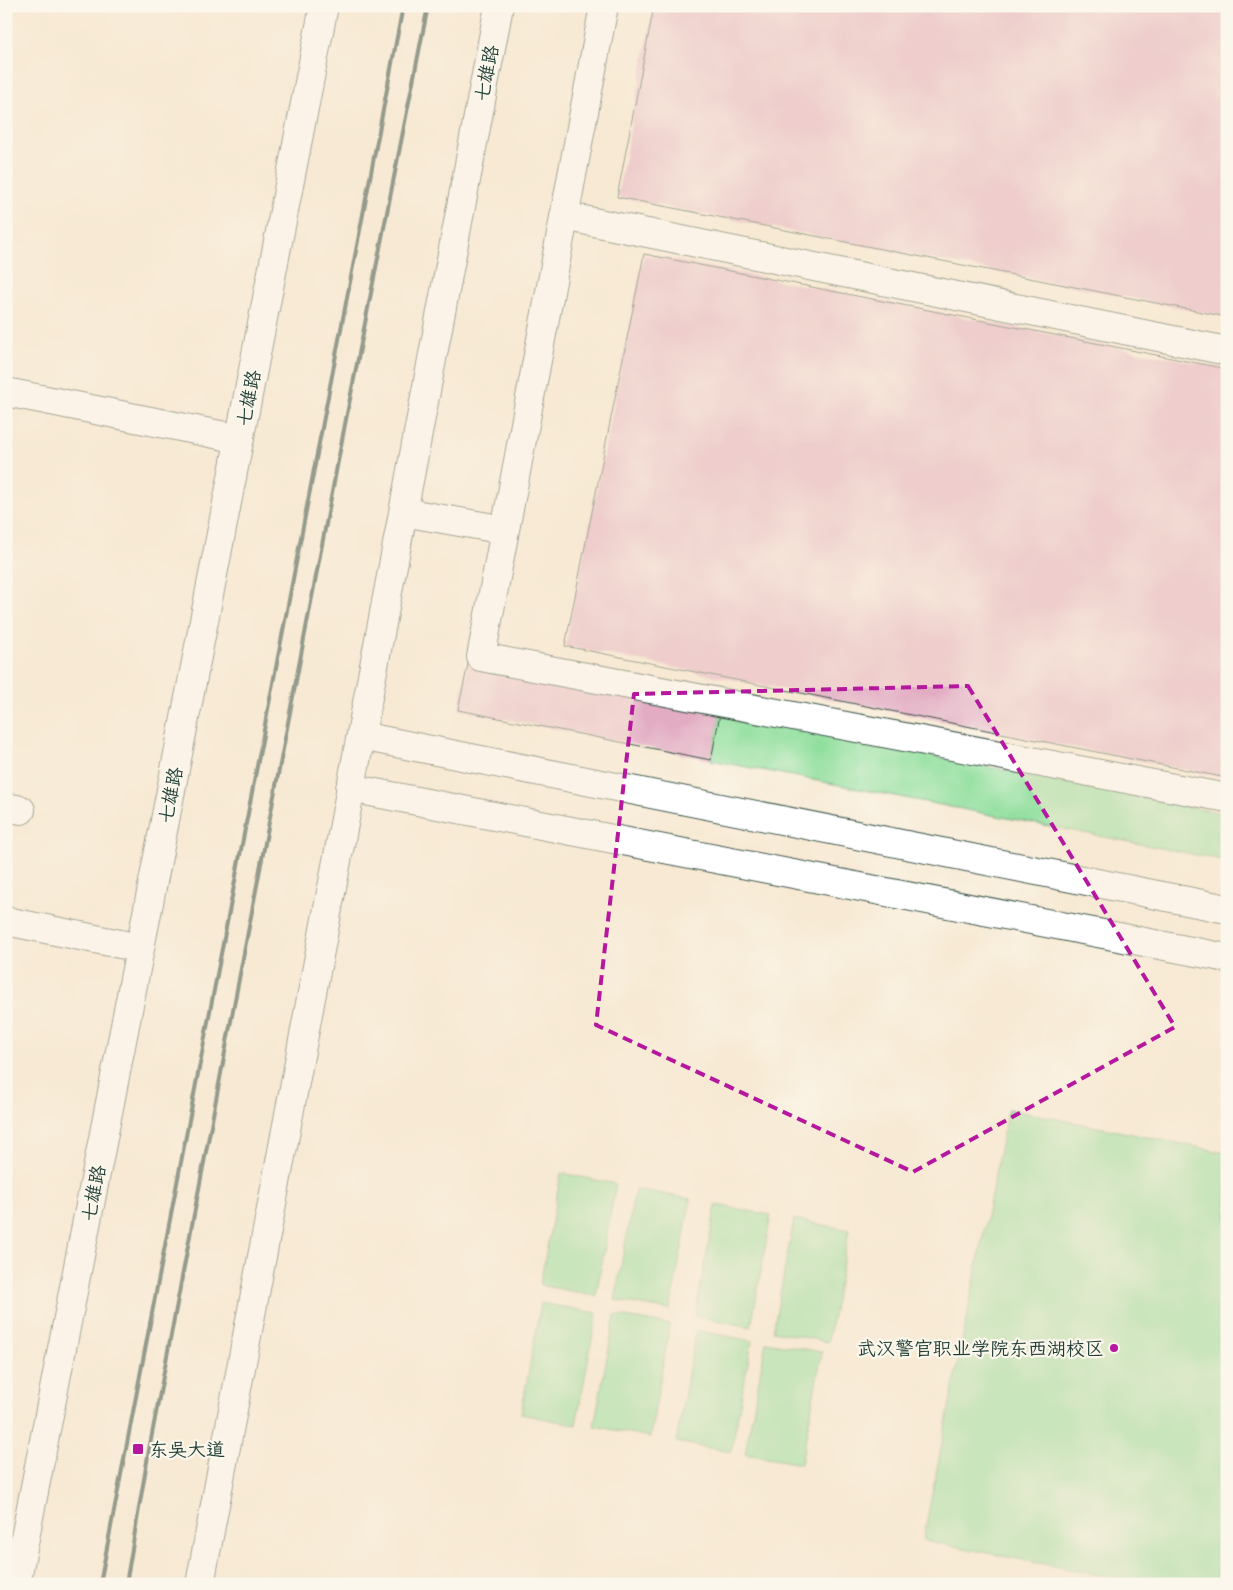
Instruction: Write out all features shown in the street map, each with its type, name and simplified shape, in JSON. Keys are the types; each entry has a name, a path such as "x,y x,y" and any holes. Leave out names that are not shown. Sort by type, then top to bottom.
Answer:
{"street":[{"name":"七雄路","path":"16,1584 324,6"},
{"name":"七雄路","path":"200,1584 499,6"},
{"path":"604,6 481,657 1227,798"},
{"path":"564,216 1227,351"},
{"path":"6,392 240,439"},
{"path":"403,512 505,530"},
{"path":"361,736 1227,909"},
{"path":"350,788 1227,958"},
{"path":"6,921 140,948"}],"highlighted area":[{"path":"968,686 1175,1027 913,1172 596,1025 634,694"}],"green space":[{"path":"720,714 1227,814 1227,861 711,760"},
{"path":"1008,1109 1227,1153 1227,1523 1215,1584 1143,1584 923,1540"},
{"path":"561,1173 616,1184 596,1296 540,1285"},
{"path":"635,1189 691,1199 670,1310 615,1300"},
{"path":"716,1205 771,1215 751,1327 695,1316"},
{"path":"794,1219 849,1230 828,1342 773,1331"},
{"path":"541,1303 597,1313 576,1425 521,1414"},
{"path":"615,1315 670,1325 650,1437 594,1426"},
{"path":"696,1330 752,1341 731,1452 676,1442"},
{"path":"766,1342 822,1352 801,1464 745,1454"}],"building":[{"path":"654,6 1227,6 1227,317 617,197"},
{"path":"644,254 1227,369 1227,778 565,646"},
{"path":"468,664 720,714 711,760 458,710"}],"railway":[{"path":"100,1584 403,6"},
{"path":"126,1584 149,1450 347,414 428,6"}],"place":[{"name":"武汉警官职业学院东西湖校区","path":"1114,1348"},
{"name":"东吴大道","path":"138,1449"}]}
